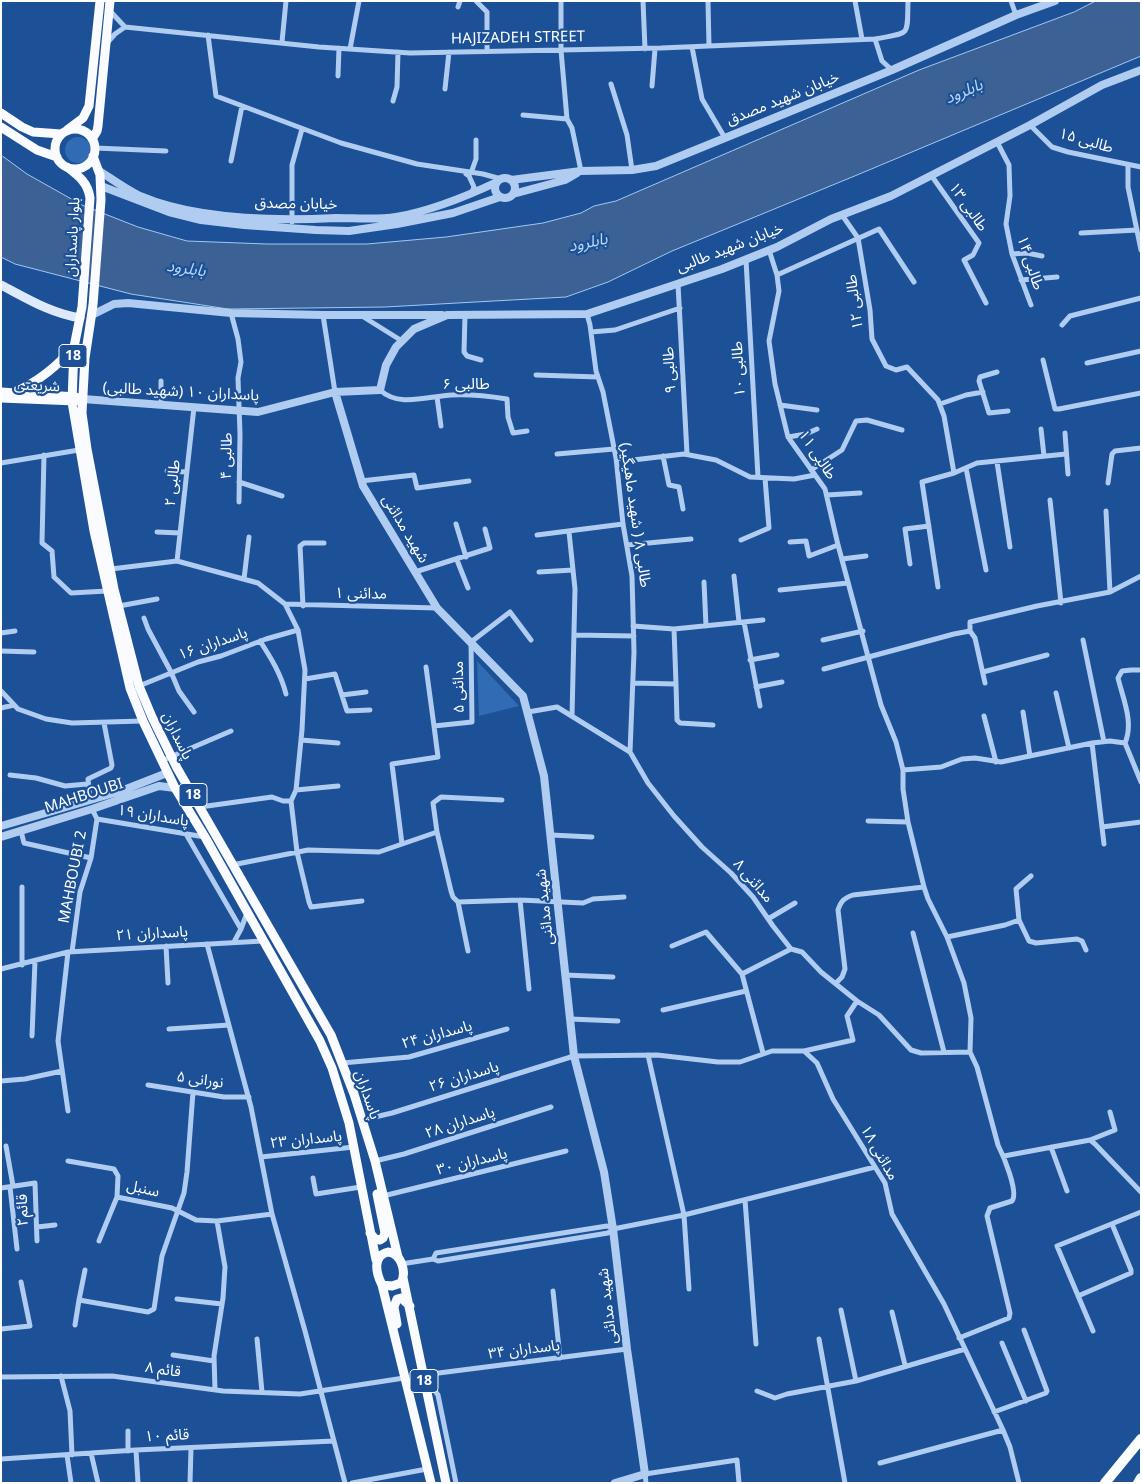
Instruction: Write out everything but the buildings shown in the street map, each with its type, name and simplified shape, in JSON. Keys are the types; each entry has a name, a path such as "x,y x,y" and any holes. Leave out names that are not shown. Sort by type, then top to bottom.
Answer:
{"highway":[{"path":"1105,1483 1141,1439"},
{"path":"1138,1483 1141,1478"}],"main road":[{"path":"100,1 90,106 83,118 64,132 55,145 57,157 67,167 82,168 89,163 98,126 110,6"},
{"path":"1,113 22,127 41,133 80,129 86,132 93,147"},
{"path":"1,127 37,150 57,157"},
{"path":"37,150 41,149 43,144 41,133"},
{"name":"بلوار پاسداران","path":"93,147 101,186 93,310"},
{"name":"بلوار پاسداران","path":"67,167 84,180 90,192 80,318"},
{"path":"1,285 46,310 80,318"},
{"name":"پاسداران","path":"93,310 85,358 82,413 110,569 139,686 177,768 331,1036 362,1120 400,1260"},
{"name":"پاسداران","path":"80,318 74,347 72,398 79,450 107,591 130,688 142,721 167,773 205,837 262,941"},
{"path":"14,392 32,384 53,369 74,347"},
{"path":"1,392 83,399"},
{"name":"شریعتی","path":"1,398 72,398"},
{"path":"167,773 177,768"},
{"name":"18","path":"262,941 320,1042 332,1068 354,1148 377,1272 382,1285 430,1483"},
{"path":"370,1232 375,1239 380,1240 385,1233 377,1188 376,1166"},
{"path":"376,1260 380,1255 388,1252 396,1254 400,1260"},
{"name":"18","path":"400,1260 446,1483"},
{"path":"382,1285 396,1285 401,1283 403,1278"},
{"path":"400,1361 400,1344 394,1307 397,1299 401,1298 410,1306"}],"street":[{"path":"282,42 286,1"},
{"path":"350,49 359,1"},
{"path":"476,1 487,12 487,51"},
{"path":"499,180 495,190 500,197 506,198 513,194 565,180 581,171 572,128 567,119 561,50 561,1"},
{"path":"643,1 645,49"},
{"path":"708,1 709,46"},
{"path":"855,1 862,39"},
{"name":"HAJIZADEH STREET","path":"126,27 398,52 645,49 875,39 904,34 907,29 908,1"},
{"path":"1011,1 1016,15"},
{"name":"خیابان شهید مصدق","path":"511,180 581,171 632,170 656,166 892,70 1016,15 1056,1"},
{"path":"107,44 115,34 126,27 110,6"},
{"path":"208,35 216,96 341,144 417,164 484,174 499,180 506,178 511,180 515,188 513,194"},
{"path":"875,39 882,61 892,70"},
{"path":"692,47 702,99 725,138"},
{"path":"338,76 339,48"},
{"path":"652,86 655,48"},
{"path":"393,101 397,87 398,52"},
{"path":"445,89 449,52"},
{"name":"خیابان شهید طالبی","path":"380,390 386,365 396,347 414,329 447,315 586,314 746,260 842,215 891,196 1030,126 1102,85 1141,70"},
{"path":"612,84 627,134 632,170"},
{"path":"231,161 242,106"},
{"path":"523,115 567,119"},
{"name":"طالبی ۱۵","path":"1030,126 1052,147 1141,167"},
{"path":"291,229 293,220 292,166 302,129"},
{"path":"471,173 476,159 476,140"},
{"name":"طالبی ۱۴","path":"997,142 1008,165 1010,196 1006,224 1012,254 1031,305"},
{"path":"93,147 166,151"},
{"path":"1128,165 1128,187 1141,250"},
{"name":"خیابان مصدق","path":"98,170 141,196 172,207 202,213 293,220 395,217 434,207 471,194 499,180"},
{"path":"461,172 471,179 474,187 471,194"},
{"name":"طالبی ۱۳","path":"931,175 979,243 973,254 964,260 986,302"},
{"name":"خیابان مصدق","path":"101,186 169,212 201,220 291,229 349,231 454,213 500,197"},
{"name":"طالبی ۱۲","path":"842,215 858,238 870,310 872,339 886,366 896,370 907,367 938,400 944,416 954,473"},
{"path":"777,275 879,229 914,282"},
{"path":"1081,233 1137,230"},
{"name":"طالبی ۱۱","path":"769,250 777,275 779,292 769,341 775,384 788,437 826,489 838,545 881,705 896,742 903,770 903,789 908,822 924,887 947,937 964,983 971,1018 970,1052"},
{"path":"1012,254 1042,256"},
{"name":"طالبی ۱۰","path":"746,260 758,477"},
{"path":"1021,280 1057,277"},
{"name":"طالبی ۹","path":"678,284 687,454"},
{"path":"1062,325 1070,316 1141,298"},
{"path":"93,310 114,304 128,303 231,313 447,315"},
{"path":"591,332 615,330 680,308"},
{"name":"طالبی ۴","path":"231,313 238,338 241,362 238,378 240,434 239,502"},
{"name":"طالبی ۸ ( شهید ماهیگیر)","path":"586,314 616,458 623,524 632,576 634,636 630,752"},
{"path":"323,315 335,392 380,390"},
{"path":"362,315 402,341"},
{"path":"466,315 464,352 467,356 481,360"},
{"path":"1087,363 1141,351"},
{"path":"1043,360 1055,409 1059,410 1141,392"},
{"path":"997,372 980,377 983,392 989,413 1008,411"},
{"path":"536,375 598,377"},
{"path":"161,381 161,404"},
{"name":"طالبی ۶","path":"380,390 386,396 400,400 422,399 450,394 482,394 507,399 508,418 513,433 527,431"},
{"name":"پاسداران ۱۰ (شهید طالبی)","path":"83,399 258,412 335,392"},
{"name":"شهید مدائنی","path":"335,392 363,486 437,608 524,696 544,776 574,1056 604,1172 645,1479"},
{"path":"940,404 966,395 983,392"},
{"path":"437,397 441,426"},
{"path":"780,405 817,410"},
{"name":"طالبی ۲","path":"177,561 194,407"},
{"path":"616,458 633,460 687,454 716,460 750,476 794,479 813,473 842,450 856,421 867,420 902,430"},
{"path":"788,437 806,434 817,428"},
{"path":"1041,429 1044,456"},
{"path":"1065,434 1068,474"},
{"path":"1108,483 1112,454 1115,451 1141,448"},
{"path":"557,454 614,449"},
{"path":"1,463 79,450"},
{"path":"938,587 922,482 954,473 977,463 1066,454"},
{"path":"44,455 42,543 52,551 54,576 71,593 107,591"},
{"path":"663,456 669,484 679,487 683,509"},
{"path":"997,462 1010,548"},
{"path":"966,468 986,570"},
{"path":"167,472 187,472"},
{"path":"361,481 414,475 417,488 469,481"},
{"path":"741,540 769,528 765,478"},
{"path":"239,482 282,496"},
{"path":"827,495 860,493"},
{"path":"1050,500 1061,602"},
{"path":"1106,511 1110,592"},
{"path":"456,524 466,557"},
{"path":"537,535 623,524"},
{"path":"910,564 905,529 929,526"},
{"path":"415,572 490,548 485,529"},
{"path":"158,532 180,533"},
{"path":"569,532 575,589 572,716"},
{"path":"244,580 249,537"},
{"path":"627,545 691,539"},
{"path":"790,542 806,541 809,556 838,545"},
{"path":"303,606 300,546 304,543 324,543"},
{"path":"842,559 866,556"},
{"path":"457,560 468,588"},
{"path":"110,569 177,561 258,583 284,604 298,630 305,670 296,790 291,802 296,852 309,902 311,907 362,901"},
{"path":"539,572 573,570"},
{"path":"734,576 741,622 760,706"},
{"path":"986,683 975,638 970,631 970,622 1037,606 1110,592 1141,576"},
{"path":"704,582 706,626"},
{"path":"780,590 848,583"},
{"path":"118,606 156,600"},
{"name":"مدائنی ۱","path":"284,604 303,606 437,608"},
{"path":"470,642 510,612 531,640"},
{"path":"144,618 179,691 194,712"},
{"path":"633,626 674,629 763,620"},
{"path":"674,629 677,720 680,723 713,725"},
{"name":"پاسداران ۱۶","path":"139,686 198,662 298,630"},
{"path":"823,640 862,631"},
{"path":"824,669 970,631"},
{"path":"1,633 15,632"},
{"path":"574,635 634,636"},
{"path":"1083,640 1104,742"},
{"path":"260,641 283,680 286,694"},
{"name":"مدائنی ۵","path":"402,844 392,764 438,757 434,726 472,722 470,642"},
{"path":"1,652 34,652"},
{"path":"750,660 776,655"},
{"path":"983,672 1047,655"},
{"path":"426,667 434,726"},
{"path":"1141,670 1122,671 1118,678 1125,702 1128,723 1129,734 1125,743 1141,782"},
{"path":"305,678 335,674 347,711 370,710"},
{"path":"756,687 782,682"},
{"path":"633,683 676,684"},
{"path":"1,691 18,709 46,719 72,723 142,721"},
{"path":"342,695 366,692"},
{"path":"1056,693 1069,748"},
{"path":"1,708 14,705"},
{"name":"مدائنی ۸","path":"528,712 557,707 630,752 648,783 674,816 702,847 754,897 791,949 802,952 821,972 857,1001 879,1014 911,1050 921,1053 970,1052"},
{"path":"1023,712 1030,756"},
{"path":"984,716 996,762"},
{"path":"92,809 87,784 90,777 111,768 112,765 104,723"},
{"path":"161,761 231,732"},
{"path":"301,740 338,743"},
{"path":"903,770 941,766 962,759 974,758 996,762 1092,743 1125,743"},
{"path":"1092,743 1104,844"},
{"name":"MAHBOUBI","path":"1,826 121,791 167,773"},
{"path":"10,774 36,778 65,786 87,784"},
{"name":"MAHBOUBI","path":"1,836 92,809 159,786 175,788"},
{"path":"296,790 338,786"},
{"path":"200,807 272,797 291,802"},
{"path":"468,951 458,902 453,897 437,832 433,803 441,797 502,800"},
{"name":"MAHBOUBI 2","path":"68,1111 58,1041 80,892 91,858 97,819 92,809"},
{"name":"پاسداران ۱۹","path":"97,819 205,837"},
{"path":"868,821 908,822"},
{"path":"1102,827 1141,822"},
{"path":"21,831 24,844 91,858"},
{"path":"232,865 308,850 379,852 437,832"},
{"path":"186,834 241,929"},
{"path":"551,835 592,837"},
{"path":"1031,876 1016,889 1019,920 1029,941 1036,943 1077,939 1082,941 1086,950"},
{"path":"22,887 22,965"},
{"path":"836,984 842,977 845,969 838,910 841,902 852,895 924,887"},
{"path":"458,902 520,900 582,903 624,897"},
{"path":"520,900 529,989"},
{"path":"768,919 795,903"},
{"path":"234,942 247,913"},
{"path":"947,937 1005,925 1019,920"},
{"path":"672,946 706,932 742,974 763,1053"},
{"path":"913,933 944,1052"},
{"name":"پاسداران ۲۱","path":"1,969 70,952 262,941"},
{"path":"207,944 249,1097 272,1214 346,1483"},
{"path":"166,946 168,983"},
{"path":"742,974 791,949"},
{"path":"32,1036 35,961"},
{"path":"565,976 613,977"},
{"path":"663,1010 746,991"},
{"path":"574,1056 648,1055 718,1062 740,1062 772,1051 804,1051 853,1040 847,1016 857,1001"},
{"path":"570,1019 618,1021"},
{"path":"169,1028 229,1026"},
{"name":"پاسداران ۲۴","path":"342,1063 409,1057 507,1029"},
{"name":"مدائنی ۱۸","path":"804,1051 817,1063 832,1099 885,1182 892,1214 944,1304 1003,1430 1010,1447 1019,1483"},
{"path":"959,1338 1009,1318 1010,1313 986,1216 990,1208 1012,1201 1015,1198 1004,1156 998,1145 977,1067 970,1052"},
{"path":"648,1055 684,1215 689,1288"},
{"name":"پاسداران ۲۶","path":"362,1120 392,1113 574,1056"},
{"path":"1,1081 25,1079 62,1071"},
{"name":"نورانی ۵","path":"148,1085 224,1097 249,1097"},
{"path":"80,1300 148,1312 154,1310 162,1256 178,1212 187,1172 193,1092"},
{"name":"پاسداران ۲۸","path":"376,1166 404,1154 551,1106"},
{"path":"1004,1156 1090,1140 1115,1130 1110,1112"},
{"path":"1090,1140 1141,1192"},
{"path":"6,1146 12,1186 17,1249"},
{"path":"1051,1147 1067,1191"},
{"name":"پاسداران ۲۳","path":"261,1157 354,1148"},
{"name":"پاسداران ۳۰","path":"383,1196 566,1151"},
{"name":"سنبل","path":"68,1161 114,1169 118,1176 117,1197 172,1208 196,1220 217,1221 272,1214"},
{"path":"400,1260 432,1258 438,1262 608,1233 613,1229 684,1215 875,1167"},
{"path":"313,1178 316,1194 361,1187"},
{"name":"قائم۲","path":"1,1188 35,1182 37,1240"},
{"path":"99,1241 117,1197"},
{"path":"745,1200 756,1344"},
{"path":"1092,1331 1057,1246 1141,1212"},
{"path":"215,1390 214,1361 225,1267 217,1221"},
{"path":"1078,1296 1131,1273 1112,1224"},
{"path":"37,1227 55,1226"},
{"path":"74,1324 85,1270"},
{"path":"1,1329 30,1326 21,1282"},
{"path":"553,1291 560,1358"},
{"path":"176,1299 222,1304"},
{"path":"840,1310 856,1381"},
{"path":"892,1312 905,1365"},
{"path":"994,1412 1044,1395 1047,1390 1024,1330"},
{"path":"257,1339 262,1392"},
{"path":"819,1339 845,1483"},
{"path":"1002,1342 1026,1401"},
{"name":"پاسداران ۳۴","path":"423,1374 627,1349"},
{"path":"757,1391 775,1398 856,1381 964,1349"},
{"path":"173,1355 214,1361"},
{"path":"423,1374 438,1395 456,1483"},
{"path":"61,1376 70,1411 71,1483"},
{"name":"قائم ۸","path":"1,1377 112,1376 215,1390 300,1394 404,1378"},
{"path":"880,1463 1003,1430"},
{"path":"128,1431 128,1451"},
{"name":"قائم ۱۰","path":"1,1459 136,1450 334,1441"},
{"path":"190,1483 191,1448"},
{"path":"136,1450 138,1483"},
{"path":"91,1454 98,1483"},
{"path":"616,1483 737,1460 739,1483"},
{"path":"352,1483 427,1469"}],"shaded area":[{"path":"78,137 87,141 91,150 87,159 78,163 69,159 65,150 69,141"},
{"path":"477,661 519,706 479,716"}],"water":[{"name":"بابلرود","path":"1096,1 1141,1 1141,56 672,251 608,282 566,297 385,307 228,309 131,294 15,264 1,257 1,155 27,174 82,205 138,227 187,241 267,244 367,244 446,237 543,223 581,213 594,206 616,201 919,70 1074,12"}]}
